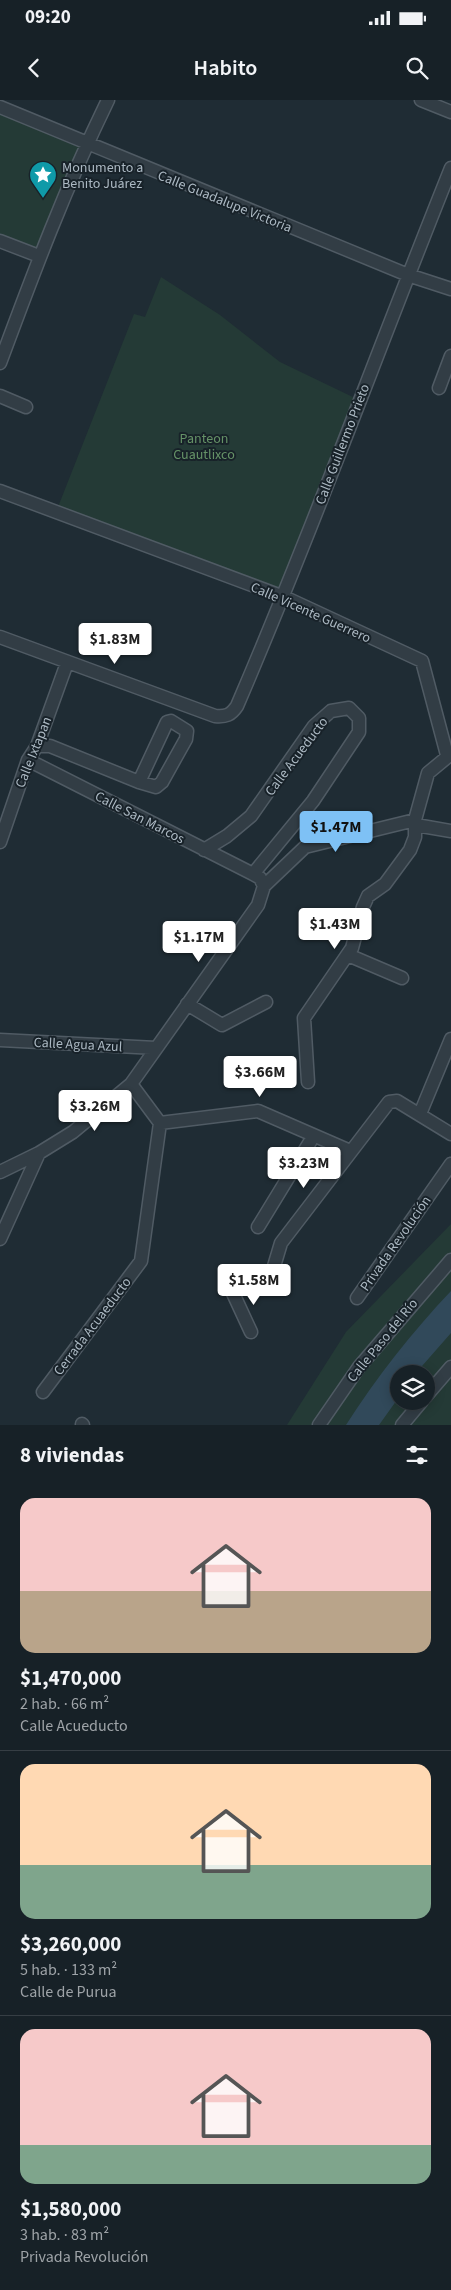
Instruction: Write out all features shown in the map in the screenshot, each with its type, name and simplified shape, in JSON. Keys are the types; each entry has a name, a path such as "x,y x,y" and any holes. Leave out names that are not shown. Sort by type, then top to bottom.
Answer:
{"street":[{"path":"0,364 39,256 86,144 108,100"},
{"path":"421,100 451,112"},
{"name":"Calle Guadalupe Victoria","path":"0,107 408,275 451,289"},
{"name":"Calle Guillermo Prieto","path":"67,663 215,716 228,716 237,706 284,597 451,168"},
{"path":"0,241 39,256"},
{"path":"439,388 451,356"},
{"path":"0,396 26,407"},
{"name":"Calle Vicente Guerrero","path":"0,491 284,597 422,661 449,754 428,772 410,850 384,884 368,896 348,955 304,1018 308,1082"},
{"path":"0,637 67,663"},
{"name":"Calle Ixtapan","path":"0,842 28,760 37,746 67,663"},
{"name":"Calle Acueducto","path":"204,850 227,836 251,816 314,726 331,711 349,708 359,718 359,732 313,801 253,874"},
{"path":"37,746 50,746 139,782 156,787 162,782 186,739 187,731 171,722 167,722 139,782"},
{"name":"Calle San Marcos","path":"28,760 253,874"},
{"path":"0,1172 39,1153 73,1132 131,1084 258,905 264,886 305,847 416,823 451,831"},
{"path":"253,874 260,878 264,886"},
{"path":"348,955 402,978"},
{"path":"187,1004 222,1025 231,1022 266,1002"},
{"path":"420,1114 451,1039"},
{"name":"Calle Agua Azul","path":"0,1040 156,1048"},
{"path":"131,1084 160,1123 258,1112 313,1137 350,1151"},
{"path":"251,1332 232,1291 272,1273 281,1243 389,1102 396,1101 451,1134"},
{"name":"Cerrada Acuaeducto","path":"42,1392 141,1261 160,1123"},
{"path":"258,1227 313,1137"},
{"path":"0,1239 39,1153"},
{"name":"Privada Revolución","path":"357,1298 451,1164"},
{"name":"Calle Paso del Río","path":"319,1425 359,1367 451,1260"},
{"path":"435,1386 451,1367"},
{"path":"402,1425 414,1410"}],"green space":[{"path":"0,107 86,144 39,256 0,241"},
{"name":"Panteon Cuautlixco","path":"161,277 220,315 280,362 359,400 284,597 56,512 134,314 145,317"},
{"path":"451,1224 451,1425 287,1425 346,1332"}],"water":[{"path":"451,1291 451,1333 423,1365 390,1365 390,1410 379,1425 346,1425 395,1356"}],"place":[{"name":"Monumento a Benito Juárez","path":"43,199"}]}
